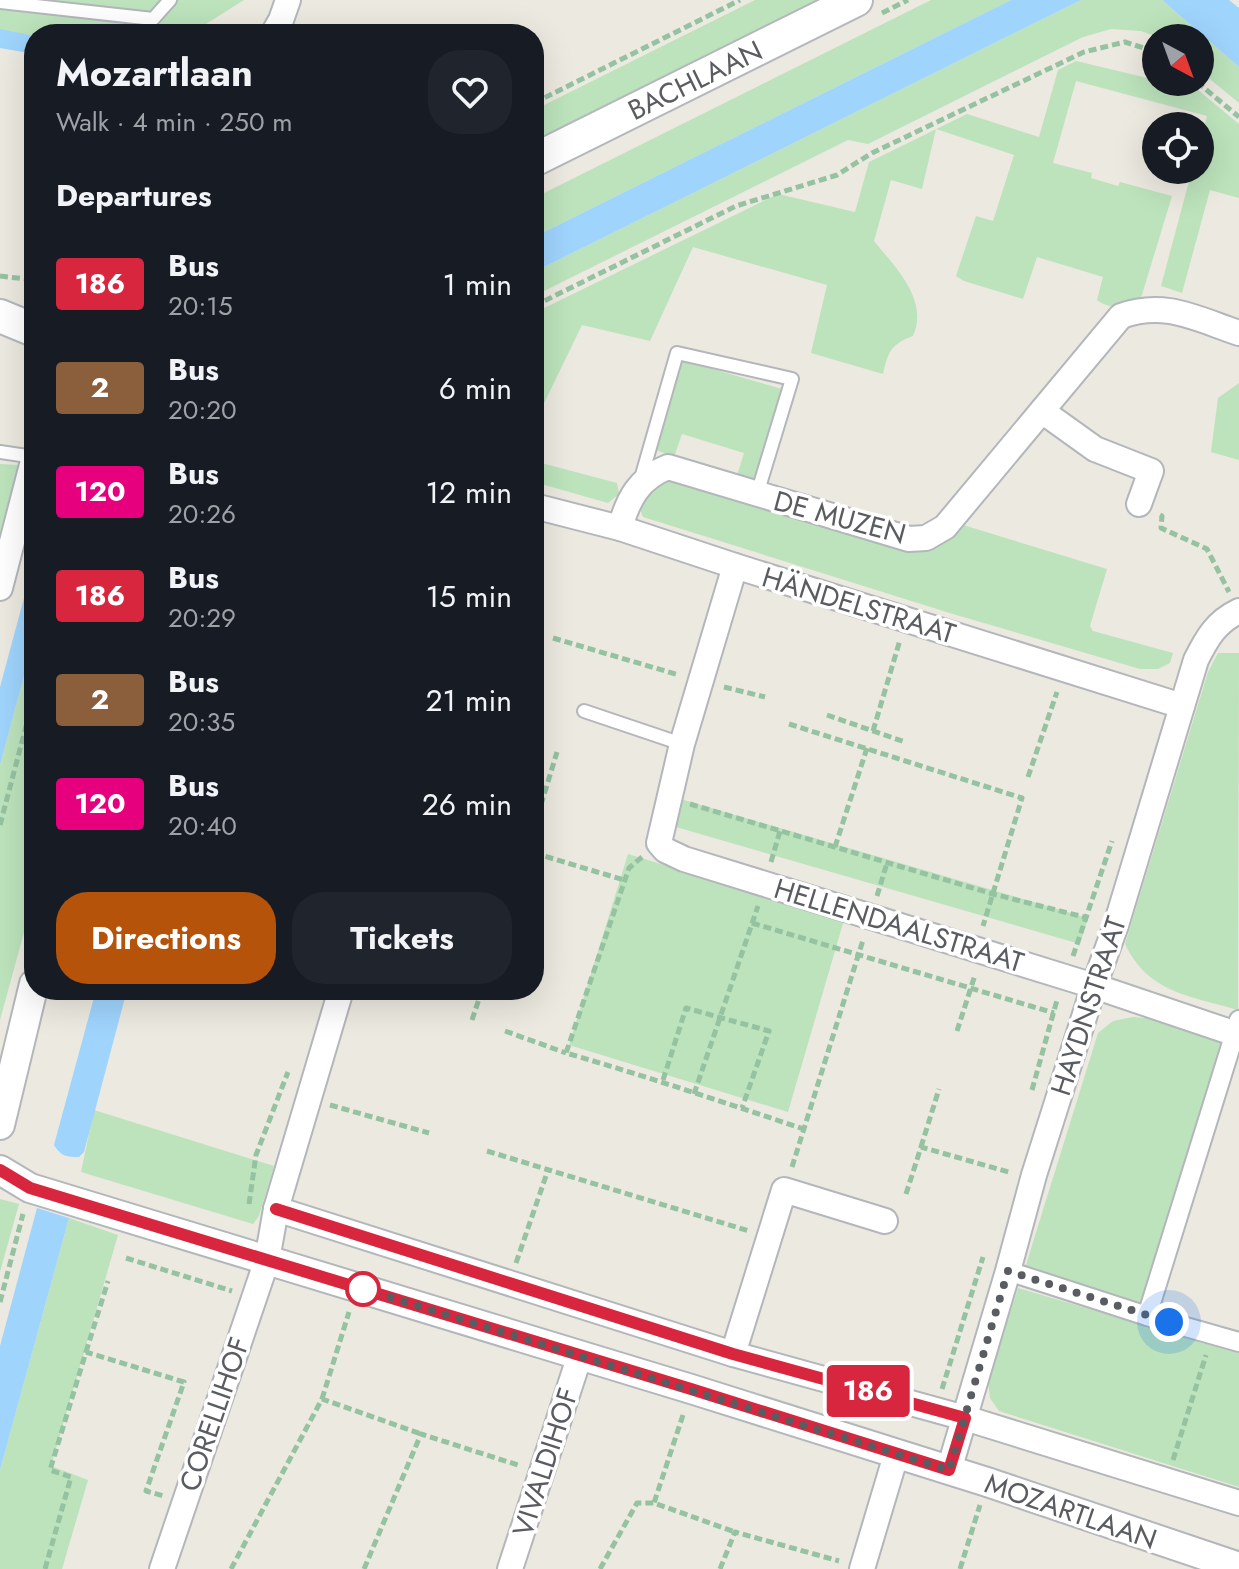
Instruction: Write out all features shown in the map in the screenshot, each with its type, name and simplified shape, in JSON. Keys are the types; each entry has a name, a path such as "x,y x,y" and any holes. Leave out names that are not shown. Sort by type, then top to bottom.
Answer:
{"main road":[{"name":"BACHLAAN","path":"544,155 856,0"},
{"path":"0,316 24,326"}],"street":[{"path":"279,24 288,0"},
{"name":"DE MUZEN","path":"639,485 654,472 668,467 909,539 926,538 945,527 1121,316 1138,310 1165,309 1239,333"},
{"path":"1042,411 1095,449 1151,471 1139,504"},
{"path":"620,528 627,503 639,485"},
{"path":"0,588 24,496"},
{"name":"HÄNDELSTRAAT","path":"544,509 620,528 1182,706"},
{"path":"659,843 682,744 735,566"},
{"name":"HAYDNSTRAAT","path":"965,1418 1032,1179 1116,925 1196,660 1209,632 1236,605"},
{"name":"HELLENDAALSTRAAT","path":"659,843 665,850 684,859 1238,1029"},
{"path":"0,1125 30,1000"},
{"path":"267,1260 276,1209 338,1000"},
{"path":"1147,1316 1238,1029"},
{"name":"MOZARTLAAN","path":"0,1170 30,1188 691,1389 987,1482 1209,1563 1239,1567"},
{"path":"733,1354 784,1190 885,1221"},
{"path":"276,1209 733,1354 965,1418 1239,1503"},
{"name":"CORELLIHOF","path":"162,1569 267,1260"},
{"path":"1008,1271 1239,1342"},
{"name":"VIVALDIHOF","path":"510,1569 580,1355"},
{"name":"MOZARTLAAN","path":"949,1470 965,1418"},
{"path":"862,1568 896,1455"}],"lane":[{"path":"0,2 153,19 170,0"},
{"path":"639,485 677,353 792,379 757,494"},
{"path":"0,452 24,456"},
{"path":"584,711 682,744"}],"path":[{"path":"544,98 740,0"},
{"path":"544,301 736,206 837,175 872,153 1084,52 1125,42 1142,47"},
{"path":"1214,96 1239,117"},
{"path":"0,276 24,279"},
{"path":"1139,504 1162,516 1161,528 1207,549 1236,605"},
{"path":"873,731 906,620"},
{"path":"553,638 765,697"},
{"path":"1028,777 1065,669"},
{"path":"827,715 905,742"},
{"path":"789,724 1022,798 975,949"},
{"path":"0,825 24,734"},
{"path":"835,847 867,748"},
{"path":"544,795 557,752"},
{"path":"669,798 993,894 1116,925"},
{"path":"566,1053 629,868 659,843"},
{"path":"544,856 624,880"},
{"path":"784,1190 887,863"},
{"path":"694,1094 765,884"},
{"path":"1065,977 1088,918"},
{"path":"752,923 858,957 1082,1021"},
{"path":"957,1031 971,990"},
{"path":"472,1020 479,1000"},
{"path":"663,1080 686,1008 769,1031 742,1108"},
{"path":"505,1031 566,1053 663,1080 694,1094 804,1129"},
{"path":"906,1194 939,1089"},
{"path":"309,1099 429,1133"},
{"path":"921,1147 1032,1179"},
{"path":"487,1151 769,1237"},
{"path":"509,1282 548,1170"},
{"path":"0,1302 30,1188"},
{"path":"126,1258 253,1298"},
{"path":"45,1569 71,1477 50,1470 108,1281"},
{"path":"231,1569 322,1399 351,1305"},
{"path":"1167,1481 1212,1335"},
{"path":"86,1352 184,1382 146,1491 184,1502"},
{"path":"654,1503 691,1389"},
{"path":"322,1399 541,1473"},
{"path":"364,1569 421,1434"},
{"path":"960,1569 987,1482"},
{"path":"600,1569 637,1503 654,1503 735,1532 862,1568"},
{"path":"720,1569 735,1532"}],"green space":[{"path":"0,0 244,0 206,24 24,24 24,41 0,35"},
{"path":"755,0 825,0 544,140 544,105"},
{"path":"931,0 1011,0 544,232 544,193"},
{"path":"1081,0 1162,0 1190,24 1142,24 1142,31 1111,29 1083,37 868,144 848,140 544,291 544,267"},
{"path":"1214,45 1239,67 1239,103 1214,82"},
{"path":"1076,61 1142,77 1142,96 1205,96 1239,124 1239,198 1210,190 1182,293 1161,286 1188,184 1214,184 1214,112 1192,112 1076,81 1053,163 1092,173 1091,178 1118,186 1120,182 1172,196 1141,298 1118,305 1103,304 1097,300 1103,277 1037,257 1023,299 956,276 976,216 993,221 1014,155 936,129 967,114 1039,137 1058,70"},
{"path":"936,129 922,189 891,180 874,241 908,285 917,310 913,336 892,350 883,374 811,353 827,285 693,247 650,341 582,325 544,403 544,308 778,194 855,212 869,162"},
{"path":"681,360 782,389 756,479 737,476 744,453 682,434 674,457 656,450"},
{"path":"1239,383 1239,460 1211,452 1218,398"},
{"path":"0,464 19,465 0,537"},
{"path":"544,464 617,483 619,494 608,503 544,485"},
{"path":"660,480 909,550 938,544 960,524 1107,569 1090,626 1093,631 1173,653 1170,663 1158,669 1140,669 643,517 638,503"},
{"path":"1218,653 1239,653 1238,1010 1188,996 1158,983 1135,960 1125,944 1208,672"},
{"path":"24,676 24,932 0,1020 0,765"},
{"path":"677,798 1088,918 1080,944 669,825"},
{"path":"628,854 844,920 788,1112 569,1045"},
{"path":"1133,1017 1162,1019 1229,1038 1148,1306 1024,1271 1098,1033 1113,1021"},
{"path":"94,1110 274,1166 259,1216 253,1224 81,1172"},
{"path":"0,1199 19,1204 0,1272"},
{"path":"69,1218 118,1235 51,1466 88,1480 62,1569 0,1569 0,1470"},
{"path":"1018,1288 1239,1353 1239,1487 999,1411 990,1398 988,1382"}],"water":[{"path":"1011,0 1081,0 544,267 544,232"},
{"path":"1162,0 1229,0 1239,8 1239,67 1214,45 1214,24 1190,24"},
{"path":"0,29 24,34 24,52 0,48"},
{"path":"24,598 24,676 0,765 0,687"},
{"path":"93,1000 124,1000 84,1152 79,1157 71,1157 62,1154 54,1145"},
{"path":"37,1208 69,1218 0,1470 0,1346"}],"bus line":[{"name":"186","path":"0,1170 30,1188 949,1470 965,1418 733,1354 276,1209"}],"route":[{"path":"363,1289 949,1470 1008,1271 1169,1322"}]}
